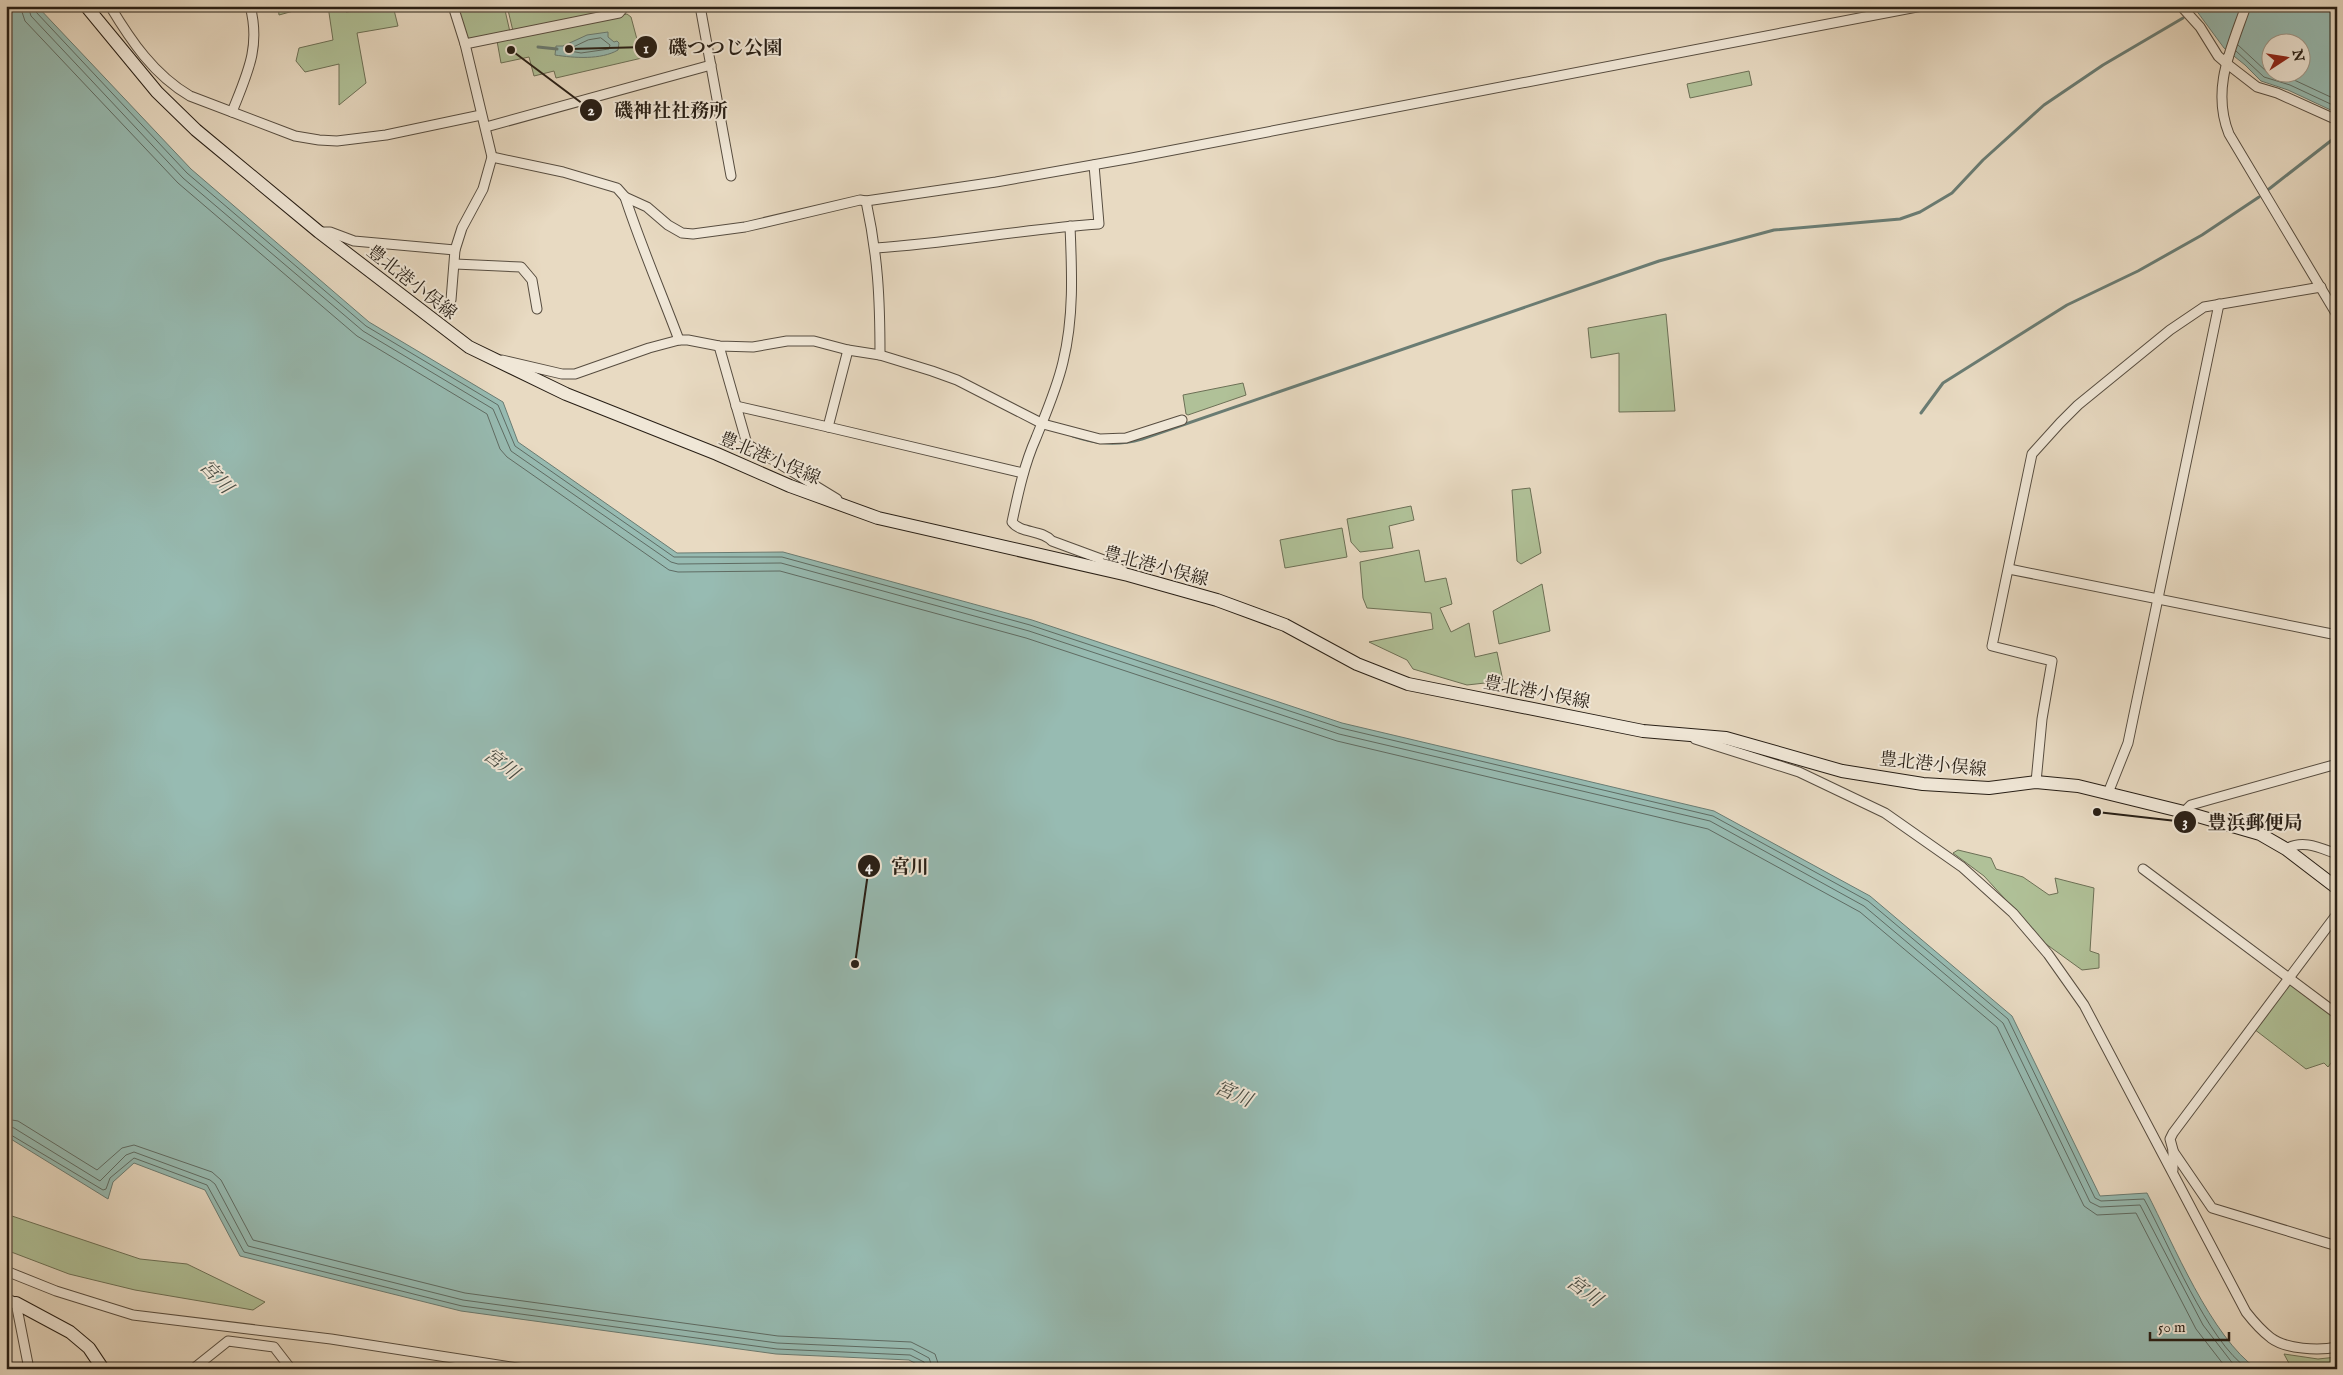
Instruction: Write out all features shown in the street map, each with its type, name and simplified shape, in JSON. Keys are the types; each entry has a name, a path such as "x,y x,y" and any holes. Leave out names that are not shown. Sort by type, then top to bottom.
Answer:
{"main road":[{"name":"豊北港小俣線","path":"86,6 157,92 190,123 319,232 468,347 599,407 859,512 955,537 1128,575 1215,599 1285,624 1357,664 1408,684 1643,731 1690,737 1726,738 1842,771 1923,784 1989,788 2036,782 2078,786 2184,812 2260,834 2286,849 2337,888"},
{"path":"11,1300 70,1332 89,1348 103,1369"}],"street":[{"path":"110,6 145,58 164,78 190,96 295,136 337,141 386,135 481,115"},
{"path":"232,112 254,50 254,27 250,6"},
{"path":"451,300 455,264 454,250 462,228 483,189 492,158 465,44 453,6"},
{"path":"465,44 619,13 625,6"},
{"path":"700,6 731,176"},
{"path":"625,197 647,207 682,232 693,234 745,226 860,200 866,201 1094,164 1922,6"},
{"path":"2182,6 2200,27 2218,56 2227,60 2257,87 2277,93 2337,120"},
{"path":"2246,6 2221,82 2220,107 2229,134 2337,315"},
{"path":"486,127 711,65"},
{"path":"492,158 592,179 617,188 625,197 641,246 657,281 679,340"},
{"path":"876,248 979,238 1035,228 1099,224 1094,164"},
{"path":"866,201 876,248 880,294 880,356"},
{"path":"1070,226 1073,301 1063,364 1043,424 1036,437 1023,473 1012,522 1016,527 1047,535 1052,541 1109,562 1128,575"},
{"path":"319,232 330,232 354,241 454,250"},
{"path":"455,264 521,267 532,280 537,309"},
{"path":"2036,782 2042,719 2052,661 1992,646 2032,454 2078,405 2170,330 2204,307 2321,286"},
{"path":"2108,793 2128,743 2219,304"},
{"path":"490,358 514,361 562,374 574,374 649,348 679,340 719,346 753,347 787,342 814,341 880,356 957,380 1043,424 1108,440 1126,438 1182,420"},
{"path":"719,346 747,444 859,512"},
{"path":"828,427 848,350"},
{"path":"736,406 1023,473"},
{"path":"2009,569 2337,635"},
{"path":"1690,737 1799,772 1885,813 1937,848 1993,894 2048,954 2080,999 2173,1172 2240,1304 2271,1338 2282,1344 2310,1348 2337,1347"},
{"path":"2184,812 2191,805 2337,764"},
{"path":"2286,849 2293,844 2308,844 2337,854"},
{"path":"2143,869 2337,1014"},
{"path":"2173,1172 2173,1150 2170,1139 2173,1133 2337,914"},
{"path":"2173,1150 2212,1208 2337,1246"},
{"path":"6,1270 56,1291 133,1315 314,1337 524,1369"},
{"path":"11,1300 29,1369"},
{"path":"194,1369 228,1341 274,1347 291,1369"}],"green space":[{"path":"278,6 300,6 297,10 279,15"},
{"path":"328,6 345,6 346,12 393,6 398,26 357,33 366,83 339,105 339,64 305,72 296,61 299,48 333,40"},
{"path":"456,6 504,6 510,32 470,39 466,37"},
{"path":"507,6 619,6 616,9 513,31"},
{"path":"627,14 631,17 642,58 556,78 554,71 534,76 529,57 501,63 497,41"},
{"path":"1749,71 1752,85 1690,98 1687,84"},
{"path":"1666,314 1675,411 1619,412 1619,353 1591,358 1588,328"},
{"path":"1243,383 1246,395 1188,415 1186,414 1183,395"},
{"path":"1530,488 1541,553 1521,564 1517,561 1512,490"},
{"path":"1411,506 1414,520 1389,526 1393,548 1360,552 1351,542 1347,519"},
{"path":"1342,528 1347,557 1285,568 1280,540"},
{"path":"1419,550 1425,582 1446,578 1452,604 1440,608 1451,632 1469,623 1475,657 1497,652 1503,681 1467,685 1413,669 1407,660 1369,642 1433,629 1431,613 1367,608 1363,598 1360,562"},
{"path":"1542,584 1550,631 1499,644 1493,611"},
{"path":"1958,850 1991,858 1996,869 2023,877 2049,895 2058,893 2055,878 2094,888 2090,951 2099,954 2099,968 2082,970 2046,944 1984,876 1953,853"},
{"path":"2289,982 2337,1020 2337,1055 2328,1067 2324,1063 2306,1069 2254,1029"},
{"path":"6,1214 140,1259 187,1264 265,1302 253,1310 135,1290 69,1274 6,1250"},
{"path":"2284,1354 2318,1359 2337,1357 2337,1369 2292,1369"}],"water":[{"path":"6,6 37,6 191,169 369,322 503,402 518,442 677,553 783,552 1032,620 1342,723 1714,811 1870,896 2012,1016 2100,1196 2147,1193 2194,1288 2209,1312 2224,1335 2240,1354 2257,1369 926,1369 909,1360 776,1354 461,1311 240,1256 205,1190 134,1163 113,1182 108,1199 6,1136"},
{"path":"2193,6 2337,6 2337,113 2288,90 2264,82 2310,82 2310,32 2260,32 2260,80 2224,48"},
{"path":"608,32 608,37 614,42 617,41 619,43 618,50 596,57 555,55 556,46 563,46 587,35"}],"waterway":[{"path":"1073,436 1107,443 1124,443 1142,439 1659,261 1774,230 1900,219 1920,212 1952,193 1983,160 2044,105 2103,65 2183,18"},
{"path":"538,47 557,49"},
{"path":"2269,189 2337,136"},
{"path":"1921,413 1943,383 2067,305 2138,271 2202,235 2259,197"}],"place":[{"name":"磯つつじ公園","path":"569,49"},
{"name":"磯神社社務所","path":"511,50"},
{"name":"豊浜郵便局","path":"2097,812"},
{"name":"宮川","path":"855,964"}]}
